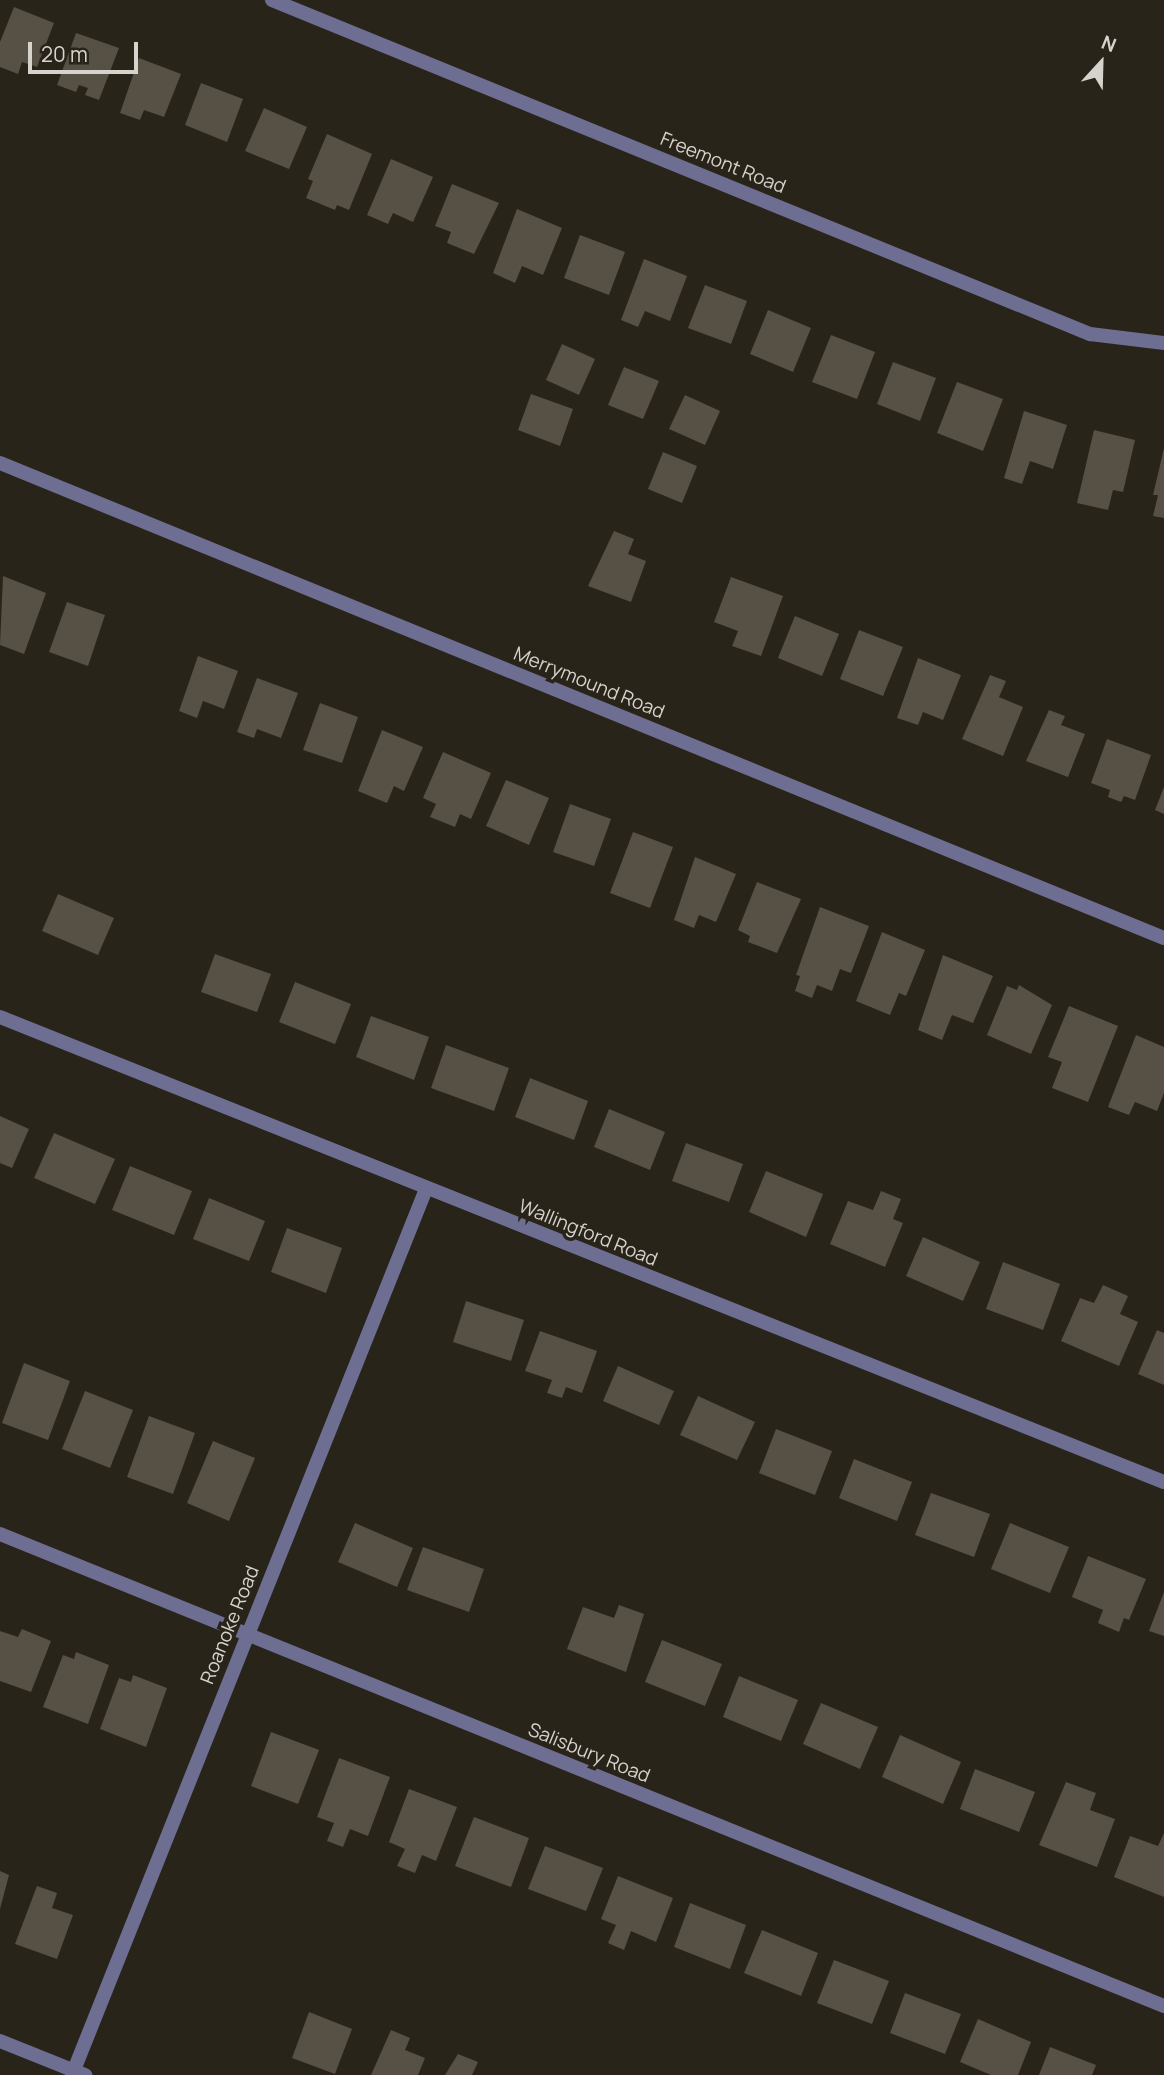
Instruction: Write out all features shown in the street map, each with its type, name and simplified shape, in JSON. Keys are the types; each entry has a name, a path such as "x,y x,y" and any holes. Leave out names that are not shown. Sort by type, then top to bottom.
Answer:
{"street":[{"name":"Freemont Road","path":"272,0 1090,334 1164,343"},
{"name":"Merrymound Road","path":"0,463 1164,938"},
{"name":"Wallingford Road","path":"0,1017 1164,1482"},
{"name":"Roanoke Road","path":"77,2074 246,1635 426,1189"},
{"name":"Salisbury Road","path":"0,1534 1164,2006"},
{"path":"0,2041 77,2074"}],"building":[{"path":"14,7 54,23 37,67 22,62 18,74 0,67 0,42"},
{"path":"76,33 119,48 99,100 85,95 88,88 79,85 76,92 57,85"},
{"path":"139,58 181,74 164,117 144,110 140,120 120,113"},
{"path":"201,83 243,99 227,142 185,125"},
{"path":"264,108 307,127 289,169 245,151"},
{"path":"327,134 372,154 349,210 337,205 335,210 306,198 313,181 308,179"},
{"path":"391,159 433,177 413,222 393,213 388,224 367,215"},
{"path":"452,184 499,203 474,254 447,243 451,232 435,226"},
{"path":"517,209 562,228 543,275 522,266 515,283 493,273"},
{"path":"580,235 625,252 609,295 564,278"},
{"path":"644,259 687,276 670,321 645,311 638,327 621,320"},
{"path":"705,285 747,301 731,344 688,328"},
{"path":"768,310 811,328 793,372 750,354"},
{"path":"831,335 875,352 857,399 812,382"},
{"path":"562,344 595,359 579,395 546,380"},
{"path":"893,362 936,378 920,421 877,404"},
{"path":"624,367 659,381 643,419 608,405"},
{"path":"957,382 1003,399 983,451 937,433"},
{"path":"531,394 573,409 560,446 518,430"},
{"path":"685,395 720,411 705,445 669,429"},
{"path":"1024,411 1067,425 1053,469 1030,461 1022,484 1004,478"},
{"path":"1094,430 1135,440 1123,492 1113,490 1108,510 1077,503"},
{"path":"1164,448 1164,518 1153,516 1158,495 1153,495"},
{"path":"663,452 697,466 682,503 648,489"},
{"path":"614,531 634,539 628,554 646,561 631,602 588,586"},
{"path":"3,576 46,593 24,654 0,645"},
{"path":"731,577 783,596 761,656 732,646 738,631 714,622"},
{"path":"67,602 105,615 88,666 49,652"},
{"path":"795,616 839,634 822,676 778,658"},
{"path":"859,630 903,647 883,696 840,679"},
{"path":"198,656 238,671 224,709 203,701 197,718 179,711"},
{"path":"918,658 961,675 943,720 923,712 918,725 897,718"},
{"path":"990,675 1006,681 999,697 1023,707 1003,756 962,739"},
{"path":"257,678 298,693 281,738 257,729 254,738 237,732"},
{"path":"320,703 358,717 342,763 303,750"},
{"path":"1049,710 1065,716 1061,725 1085,734 1068,777 1026,761"},
{"path":"382,730 423,747 404,791 394,786 387,803 358,791"},
{"path":"1107,739 1151,755 1135,800 1124,796 1121,802 1108,797 1110,790 1091,783"},
{"path":"443,752 491,773 471,819 460,814 455,827 430,817 436,804 423,798"},
{"path":"506,780 549,798 529,845 486,826"},
{"path":"1164,787 1164,814 1155,810"},
{"path":"570,804 611,819 594,866 553,852"},
{"path":"633,832 673,847 650,908 610,893"},
{"path":"695,857 736,874 716,922 699,915 694,928 674,920"},
{"path":"757,882 801,899 777,953 748,942 750,936 738,930"},
{"path":"58,894 114,918 98,955 42,931"},
{"path":"820,907 869,926 851,973 840,969 832,991 817,985 812,998 795,991 800,976 796,975"},
{"path":"882,932 925,950 906,996 899,993 890,1015 856,1001"},
{"path":"215,954 271,974 257,1012 201,992"},
{"path":"943,955 993,976 973,1023 952,1015 942,1040 918,1030"},
{"path":"295,982 351,1004 335,1044 279,1022"},
{"path":"1019,985 1052,1005 1031,1054 987,1035 1007,986 1017,990"},
{"path":"1069,1006 1118,1026 1088,1102 1052,1088 1062,1062 1048,1057"},
{"path":"371,1016 429,1037 414,1080 356,1057"},
{"path":"1136,1035 1164,1047 1164,1093 1157,1111 1135,1102 1129,1115 1108,1107"},
{"path":"446,1045 509,1068 494,1111 431,1088"},
{"path":"530,1078 588,1101 574,1140 515,1117"},
{"path":"609,1109 665,1132 650,1170 594,1147"},
{"path":"0,1116 29,1129 12,1168 0,1163"},
{"path":"54,1133 115,1159 95,1204 34,1178"},
{"path":"686,1143 743,1164 729,1202 672,1181"},
{"path":"130,1166 192,1191 174,1235 112,1210"},
{"path":"766,1171 823,1194 806,1237 749,1212"},
{"path":"881,1191 901,1199 893,1219 903,1223 885,1267 830,1244 848,1201 873,1210"},
{"path":"209,1198 265,1221 249,1261 193,1239"},
{"path":"287,1228 342,1248 326,1293 271,1272"},
{"path":"923,1237 980,1262 963,1301 906,1276"},
{"path":"1003,1262 1060,1284 1043,1330 986,1309"},
{"path":"1103,1285 1128,1296 1120,1314 1138,1322 1119,1366 1061,1341 1080,1298 1094,1303"},
{"path":"466,1301 524,1320 511,1361 453,1342"},
{"path":"1157,1330 1164,1333 1164,1385 1138,1374"},
{"path":"540,1331 597,1351 582,1393 566,1387 562,1398 547,1393 552,1380 525,1371"},
{"path":"24,1363 70,1381 48,1440 2,1423"},
{"path":"618,1366 674,1391 659,1425 603,1401"},
{"path":"85,1391 133,1410 110,1468 62,1449"},
{"path":"698,1396 755,1422 737,1460 680,1435"},
{"path":"149,1416 195,1433 173,1494 127,1477"},
{"path":"776,1429 832,1451 815,1495 759,1473"},
{"path":"213,1441 255,1458 229,1521 187,1503"},
{"path":"854,1459 912,1482 897,1521 839,1498"},
{"path":"931,1493 990,1514 974,1557 915,1535"},
{"path":"355,1523 413,1548 397,1587 338,1562"},
{"path":"1010,1523 1069,1547 1050,1593 991,1569"},
{"path":"423,1547 484,1569 469,1612 407,1590"},
{"path":"1088,1556 1146,1579 1129,1620 1124,1618 1119,1632 1098,1623 1103,1610 1072,1597"},
{"path":"1164,1592 1164,1636 1149,1631"},
{"path":"619,1605 644,1614 626,1672 567,1649 583,1607 614,1618"},
{"path":"22,1629 51,1641 31,1692 0,1681 0,1631 18,1637"},
{"path":"662,1640 722,1664 705,1706 645,1682"},
{"path":"76,1652 109,1665 88,1724 43,1707 63,1655 74,1659"},
{"path":"133,1675 167,1688 146,1747 100,1729 119,1678 131,1682"},
{"path":"739,1676 798,1700 781,1741 723,1717"},
{"path":"821,1703 878,1727 860,1769 803,1744"},
{"path":"271,1732 319,1750 298,1804 251,1786"},
{"path":"900,1735 961,1762 943,1804 882,1777"},
{"path":"339,1758 390,1777 368,1836 350,1829 343,1847 327,1841 334,1823 317,1817"},
{"path":"975,1769 1035,1792 1019,1832 960,1809"},
{"path":"1066,1782 1096,1793 1090,1810 1115,1819 1097,1867 1039,1845"},
{"path":"409,1789 457,1807 436,1861 422,1855 415,1873 397,1866 405,1849 389,1842"},
{"path":"474,1817 529,1838 511,1887 455,1866"},
{"path":"1164,1833 1164,1897 1114,1877 1130,1836 1158,1846"},
{"path":"545,1846 603,1868 586,1911 528,1889"},
{"path":"0,1871 9,1875 0,1909"},
{"path":"618,1876 673,1898 656,1942 631,1931 624,1950 608,1943 616,1925 601,1919"},
{"path":"37,1886 57,1893 52,1908 73,1915 57,1959 15,1944"},
{"path":"690,1903 746,1925 730,1969 674,1947"},
{"path":"762,1930 818,1953 801,1996 744,1973"},
{"path":"834,1960 889,1981 872,2024 817,2003"},
{"path":"905,1993 961,2014 945,2054 890,2033"},
{"path":"309,2012 352,2029 335,2074 292,2058"},
{"path":"978,2019 1031,2042 1018,2075 991,2075 960,2062"},
{"path":"391,2030 410,2038 405,2050 425,2058 418,2075 371,2075"},
{"path":"1050,2047 1096,2065 1092,2075 1039,2075"},
{"path":"458,2054 478,2062 472,2075 445,2075"}]}
